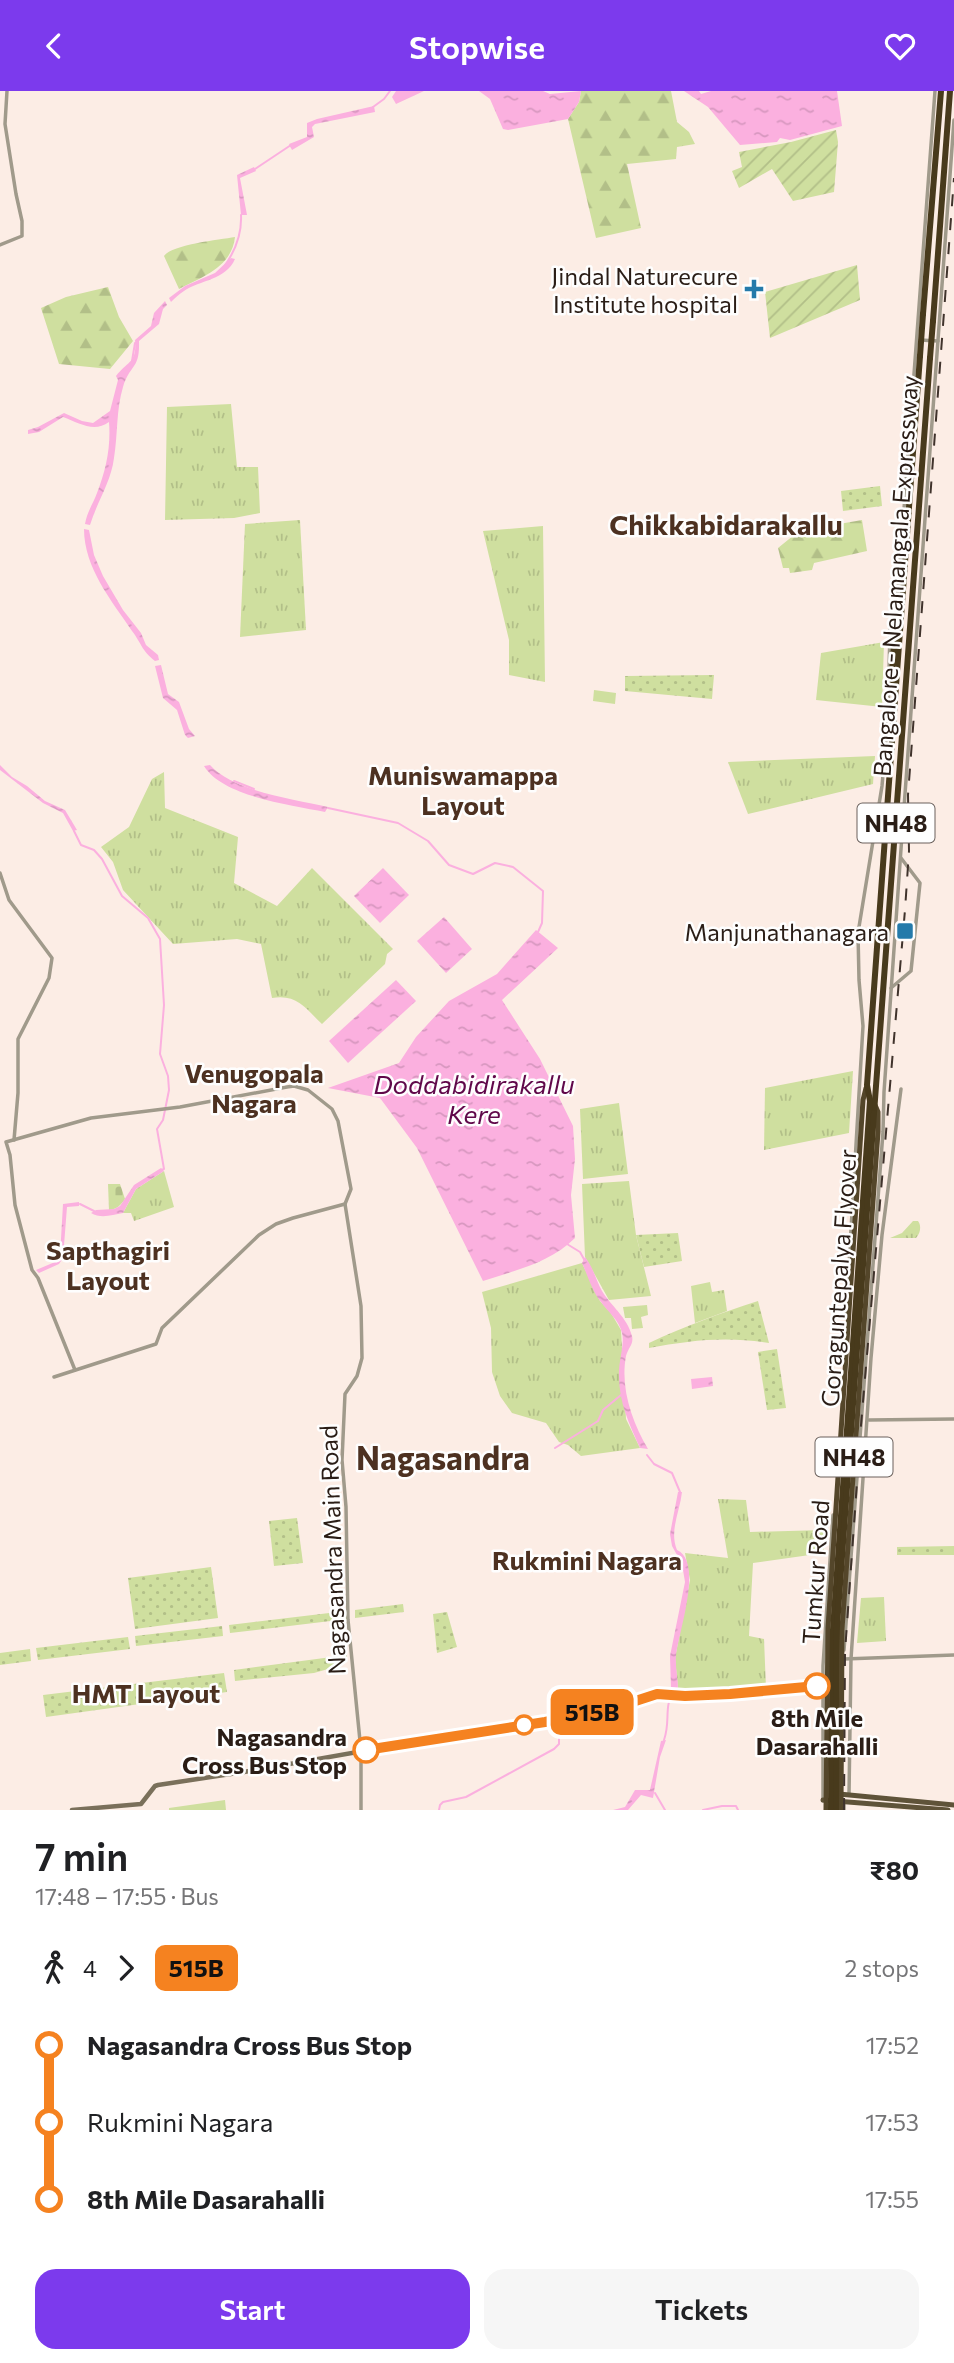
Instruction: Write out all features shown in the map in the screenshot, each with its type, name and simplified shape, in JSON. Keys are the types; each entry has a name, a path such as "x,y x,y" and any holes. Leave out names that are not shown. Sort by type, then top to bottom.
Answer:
{"highway":[{"name":"Bangalore - Nelamangala Expressway","path":"867,1085 941,91"},
{"name":"Bangalore - Nelamangala Expressway","path":"872,1103 950,91"},
{"path":"896,617 892,672 896,698"},
{"name":"Goraguntepalya Flyover","path":"840,1810 838,1615 874,1113 867,1085"},
{"name":"Tumkur Road","path":"825,1810 827,1623 863,1100 867,1085"},
{"name":"Goraguntepalya Flyover","path":"840,1810 831,1664 872,1103"},
{"name":"Tumkur Road","path":"840,1810 845,1798 841,1657 878,1132 878,1112 872,1103"},
{"path":"835,1534 849,1535"}],"main road":[{"path":"72,1810 139,1805 155,1786 541,1723 614,1708 665,1693 730,1694 824,1685"},
{"path":"825,1796 947,1810"},
{"path":"845,1798 954,1805"}],"street":[{"path":"0,245 22,236 22,221 5,124 6,91"},
{"path":"825,1796 824,1685 827,1623 863,1026 858,933 882,786 888,718 890,628 896,617 934,91"},
{"path":"845,1798 844,1659 954,120"},
{"path":"917,331 939,333"},
{"path":"917,340 938,341"},
{"path":"891,988 911,971 920,883 900,856"},
{"path":"0,873 9,900 49,953 52,963 49,978 18,1039 18,1093 14,1140"},
{"name":"Nagasandra Main Road","path":"75,1370 38,1278 32,1270 15,1205 10,1154 6,1142 91,1118 169,1108 294,1086 308,1090 331,1109 338,1121 351,1189 345,1204 361,1306 362,1358 357,1375 345,1394 342,1460 346,1507 348,1620 361,1751 361,1810"},
{"path":"845,1798 851,1659 871,1359 882,1235 901,1089"},
{"path":"883,1132 895,1133"},
{"path":"54,1377 156,1344 162,1328 253,1239 284,1221 345,1204"},
{"path":"869,1420 954,1419"},
{"path":"844,1659 954,1655"}],"green space":[{"path":"581,91 671,91 677,122 689,132 695,144 677,147 676,159 627,164 641,228 596,238 568,119 579,102"},
{"path":"836,130 838,142 834,192 793,201 772,169 739,188 732,171 742,167 739,152"},
{"path":"235,237 233,247 222,263 179,289 164,256 177,248"},
{"path":"857,265 860,300 770,338 765,292"},
{"path":"108,287 119,317 133,341 110,369 59,364 41,308 66,297"},
{"path":"231,404 237,467 258,467 260,513 234,518 165,520 167,407"},
{"path":"880,486 882,506 843,511 841,491"},
{"path":"300,520 306,630 240,637 245,524"},
{"path":"862,520 867,551 814,563 812,570 790,573 789,568 783,568 778,548 799,531"},
{"path":"543,526 545,682 509,675 509,640 483,531"},
{"path":"884,642 882,707 816,700 821,653"},
{"path":"714,675 712,699 625,691 625,676"},
{"path":"594,690 616,693 615,704 593,701"},
{"path":"875,756 873,784 748,814 728,762"},
{"path":"164,772 165,808 238,837 234,883 277,906 312,868 393,949 387,954 385,964 322,1024 294,1000 272,998 261,944 237,939 173,944 123,890 113,862 101,847 129,827 152,779"},
{"path":"853,1071 849,1133 764,1150 765,1088"},
{"path":"619,1103 628,1174 583,1179 580,1109"},
{"path":"164,1171 174,1207 134,1221 131,1213 123,1213 136,1189"},
{"path":"629,1181 636,1235 651,1296 609,1300 585,1257 582,1184"},
{"path":"108,1184 120,1184 125,1199 119,1206 109,1210"},
{"path":"913,1221 918,1221 920,1225 916,1238 890,1238 902,1233"},
{"path":"678,1233 682,1261 644,1267 636,1235"},
{"path":"582,1263 600,1301 621,1330 626,1419 640,1448 581,1456 568,1445 559,1442 546,1423 512,1413 500,1396 492,1372 491,1328 482,1292"},
{"path":"710,1282 712,1292 724,1290 727,1311 695,1323 691,1286"},
{"path":"758,1301 769,1343 709,1340 649,1348 649,1343 676,1331"},
{"path":"647,1305 648,1315 641,1317 643,1328 632,1329 631,1318 625,1318 623,1307"},
{"path":"777,1349 786,1408 767,1410 758,1352"},
{"path":"718,1499 746,1500 750,1532 824,1530 824,1553 753,1563 749,1636 764,1639 766,1688 697,1693 678,1689 675,1658 690,1580 685,1553 728,1558"},
{"path":"297,1518 303,1563 274,1566 269,1521"},
{"path":"954,1546 954,1555 897,1555 897,1547"},
{"path":"211,1567 218,1618 135,1629 128,1578"},
{"path":"884,1597 886,1641 857,1643 861,1598"},
{"path":"403,1604 404,1612 355,1618 355,1610"},
{"path":"346,1611 347,1619 230,1633 229,1625"},
{"path":"447,1612 457,1647 437,1653 433,1614"},
{"path":"222,1626 223,1636 136,1646 135,1636"},
{"path":"128,1637 130,1649 38,1660 36,1648"},
{"path":"30,1649 31,1661 0,1665 0,1653"},
{"path":"347,1655 347,1659 335,1662 335,1667 314,1673 235,1681 234,1670"},
{"path":"224,1673 227,1692 46,1717 43,1695"},
{"path":"225,1800 226,1810 169,1810 169,1808"}],"water":[{"path":"396,91 424,91 396,104 392,97"},
{"path":"479,91 543,91 550,94 581,91 579,102 568,119 508,130 503,129 490,99"},
{"path":"684,91 699,91 701,94 711,91 837,91 842,126 790,140 780,138 777,142 740,145 708,107"},
{"path":"374,106 375,112 315,124 312,127 314,137 292,150 289,144 307,137 307,123"},
{"path":"254,167 256,171 240,178 247,215 241,215 237,175"},
{"path":"231,258 235,259 225,271 190,287 171,302 169,298 185,286 215,273"},
{"path":"165,301 167,305 163,309 159,324 139,341 138,357 121,396 110,475 90,525 85,524 105,467 109,422 92,427 63,417 39,432 28,434 28,430 64,413 93,423 110,411 118,380 116,376 133,358 135,340 151,326 154,313"},
{"path":"84,529 89,530 94,555 103,576 123,610 141,633 146,645 158,655 159,660 155,661 144,650 100,583 89,557"},
{"path":"161,665 168,694 179,702 189,729 195,736 188,738 185,735 177,710 163,698 155,666"},
{"path":"0,765 45,801 65,810 77,830 73,831 63,813 43,803 0,770"},
{"path":"210,765 234,782 249,788 328,807 325,812 277,803 242,792 213,777 204,766"},
{"path":"383,868 409,895 380,923 354,896"},
{"path":"444,917 472,949 446,973 417,941"},
{"name":"Doddabidirakallu Kere","path":"536,930 558,948 502,1000 540,1059 573,1126 575,1159 571,1195 575,1238 544,1260 483,1281 417,1148 380,1098 328,1088 399,1063 416,1037 449,1001 497,974"},
{"path":"396,980 416,1001 348,1063 329,1041"},
{"path":"161,1168 164,1171 136,1189 123,1213 103,1216 91,1213 120,1206 134,1185"},
{"path":"79,1202 79,1206 67,1207 63,1258 59,1264 39,1273 36,1270 55,1262 60,1256 63,1204"},
{"path":"585,1257 602,1291 630,1329 632,1341 626,1356 626,1392 632,1416 648,1449 640,1448 623,1404 619,1386 623,1343 621,1328 598,1298 582,1263"},
{"path":"712,1377 713,1386 692,1389 691,1379"},
{"path":"678,1492 682,1492 674,1536 677,1550 685,1557 689,1568 689,1583 676,1656 678,1689 671,1688 670,1656 685,1582 682,1564 672,1546 670,1534"},
{"path":"666,1740 660,1757 653,1798 641,1795 628,1810 613,1810 625,1807 635,1790 650,1790 661,1741"}],"waterway":[{"path":"373,107 390,91"},
{"path":"255,169 291,145"},
{"path":"223,268 237,243 241,215"},
{"path":"132,361 135,343"},
{"path":"234,781 254,789"},
{"path":"328,808 398,823 428,841 449,865 473,874 495,863 513,867 543,891 542,923 538,932"},
{"path":"74,831 81,845 94,850 102,859 122,896 148,918 160,939 164,1005 160,1054 168,1076 169,1090 163,1120 157,1129 164,1169 161,1170"},
{"path":"80,1204 94,1211"},
{"path":"567,1244 580,1252 585,1261"},
{"path":"555,1448 598,1421 603,1410 621,1395"},
{"path":"647,1455 654,1464 672,1473 680,1492"},
{"path":"664,1740 669,1703 674,1689"},
{"path":"628,1706 666,1698"},
{"path":"439,1810 443,1802 466,1797 554,1749 559,1744 559,1724 609,1712"},
{"path":"655,1793 665,1810"},
{"path":"703,1810 722,1806 736,1806 738,1810"}],"railway":[{"path":"844,1810 845,1652 861,1425 905,910 909,851 908,795 954,178"}],"bus line":[{"name":"515B","path":"366,1750 545,1722 614,1708 657,1694 730,1694 817,1686"}],"place":[{"name":"Jindal Naturecure Institute hospital","path":"754,289"},
{"name":"Manjunathanagara","path":"905,931"},
{"name":"8th Mile Dasarahalli","path":"817,1686"},
{"name":"Nagasandra Cross Bus Stop","path":"366,1750"}],"district":[{"name":"Chikkabidarakallu","path":"726,524"},
{"name":"Muniswamappa Layout","path":"463,788"},
{"name":"Venugopala Nagara","path":"254,1086"},
{"name":"Sapthagiri Layout","path":"108,1264"},
{"name":"Nagasandra","path":"443,1457"},
{"name":"Rukmini Nagara","path":"587,1559"},
{"name":"HMT Layout","path":"146,1692"}]}
